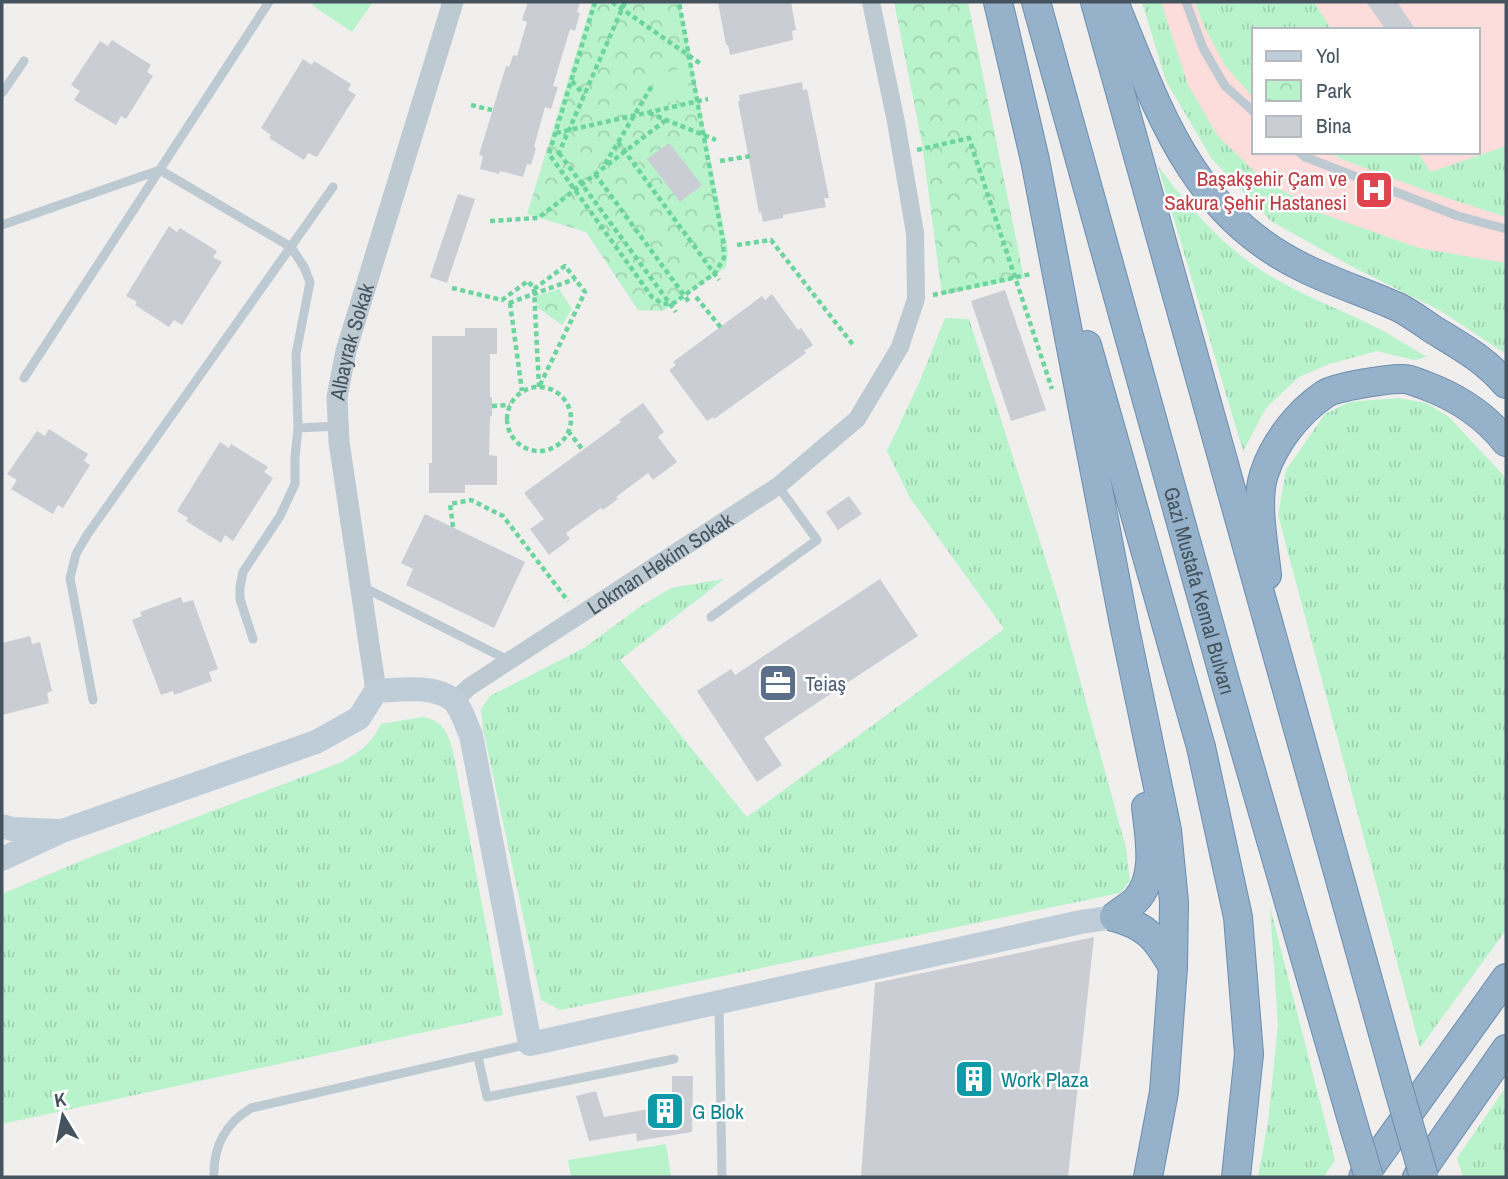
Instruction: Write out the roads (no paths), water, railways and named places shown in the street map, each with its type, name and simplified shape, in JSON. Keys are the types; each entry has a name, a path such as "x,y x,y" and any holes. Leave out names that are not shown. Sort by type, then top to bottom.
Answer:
{"highway":[{"path":"998,2 1035,160 1124,624 1167,830 1174,902 1173,967 1164,1092 1148,1177"},
{"name":"Gazi Mustafa Kemal Bulvarı","path":"1036,2 1227,688 1369,1177"},
{"path":"1095,2 1273,648 1424,1177"},
{"path":"1114,2 1159,113 1191,170 1216,202 1261,243 1303,268 1400,308 1488,364 1506,384"},
{"path":"1035,160 1201,747 1238,917 1249,1054 1236,1177"},
{"path":"1273,648 1261,509 1263,475 1283,436 1301,415 1327,392 1366,383 1405,379 1452,395 1494,427 1506,442"},
{"path":"1114,917 1137,900 1146,885 1150,866 1143,782 1123,664 1124,624"},
{"path":"1114,917 1135,922 1151,935 1173,967"},
{"path":"1363,1177 1506,978"},
{"path":"1417,1177 1506,1049"}],"main road":[{"path":"2,859 62,831 316,742 359,718 376,691 411,690 439,693 454,701 471,735 530,1044 1091,919 1114,917"},
{"path":"2,826 12,829 62,831"}],"street":[{"name":"Albayrak Sokak","path":"376,691 338,426 337,397 346,351 453,2"},
{"name":"Lokman Hekim Sokak","path":"454,701 469,687 778,486 858,419 900,347 916,299 915,233 871,2"}],"lane":[{"path":"24,378 269,2"},
{"path":"1186,2 1203,48 1226,86 1252,111"},
{"path":"2,93 24,61"},
{"path":"1301,154 1458,216 1506,229"},
{"path":"2,225 160,170 291,247 304,267 310,282 296,354 298,428 295,484 280,516 243,572 240,599 253,639"},
{"path":"93,699 70,578 76,554 333,187"},
{"path":"298,428 338,426"},
{"path":"711,617 817,540 778,486"},
{"path":"361,586 510,661"},
{"path":"719,1001 722,1177"},
{"path":"214,1177 217,1147 225,1130 237,1116 251,1108 530,1044"},
{"path":"478,1057 487,1097 674,1059"}],"place":[{"name":"Başakşehir Çam ve Sakura Şehir Hastanesi","path":"1374,190"},
{"name":"Teiaş","path":"778,683"},
{"name":"Work Plaza","path":"974,1079"},
{"name":"G Blok","path":"665,1111"}]}
